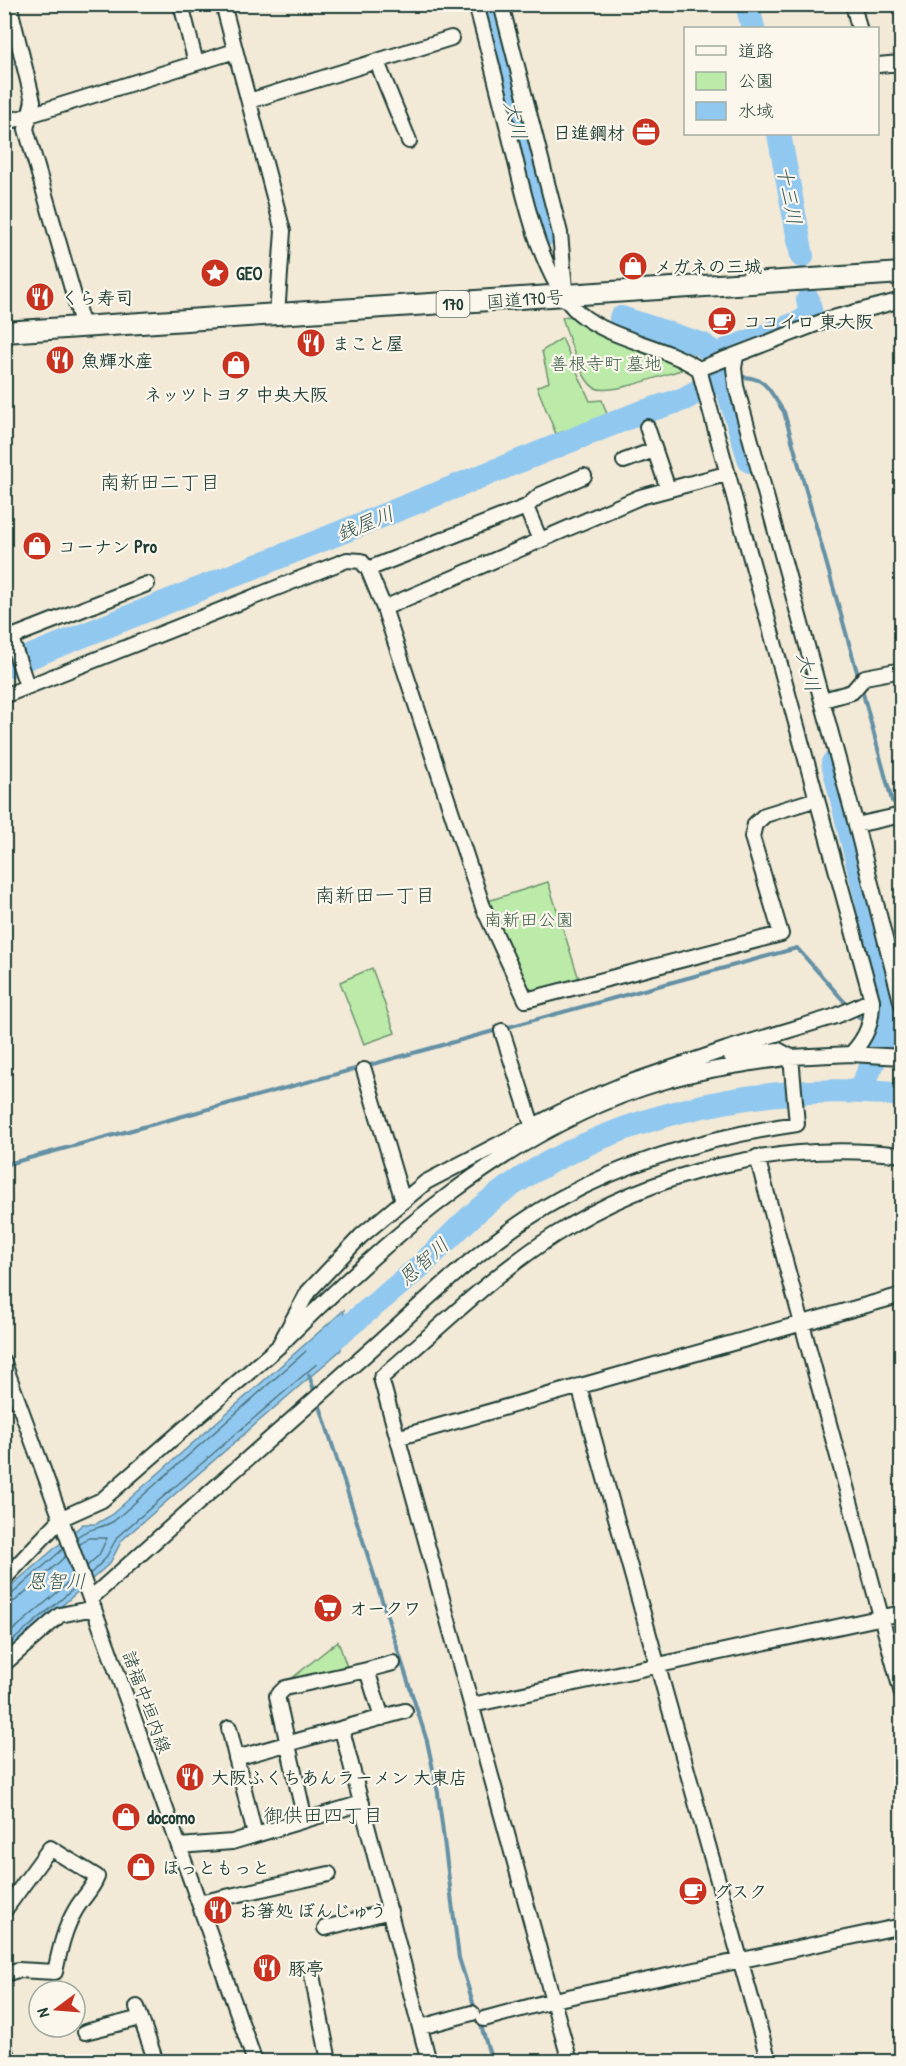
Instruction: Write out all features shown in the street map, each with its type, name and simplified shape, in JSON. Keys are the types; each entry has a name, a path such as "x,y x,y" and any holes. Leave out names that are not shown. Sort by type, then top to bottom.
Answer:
{"highway":[{"name":"国道170号","path":"4,332 565,297 902,273"}],"street":[{"path":"9,4 33,101 26,129 83,327"},
{"path":"181,4 196,63"},
{"path":"223,4 283,231 277,315"},
{"path":"476,4 536,239 565,297 579,313 599,325 680,356 701,370 726,474 872,1000 872,1018 864,1040 851,1054"},
{"path":"501,4 560,232 565,297"},
{"path":"853,4 860,27"},
{"path":"249,101 451,38"},
{"path":"4,123 235,51"},
{"path":"376,62 409,141"},
{"path":"879,65 900,63 902,69"},
{"path":"701,370 829,319 902,300"},
{"path":"733,357 736,386 823,700 902,1005"},
{"path":"647,427 668,489"},
{"path":"624,461 654,450"},
{"path":"384,608 640,497 726,474"},
{"path":"368,569 526,507 540,495 584,476"},
{"path":"526,507 540,540"},
{"path":"4,696 347,560 361,561 368,569 384,608 483,907 526,1000 781,934 752,837 755,824 765,815 817,799"},
{"path":"27,686 8,639 147,584"},
{"path":"823,700 852,692 865,677 902,670"},
{"path":"856,825 902,815"},
{"path":"278,1347 308,1292 361,1236 426,1182 622,1084 836,1016 872,1000"},
{"path":"502,1030 533,1128"},
{"path":"727,1049 731,1056 778,1050 791,1057"},
{"path":"4,1579 62,1518 102,1500 278,1347 321,1305 442,1198 526,1143 612,1100 661,1082 715,1069 791,1057 851,1054 902,1057"},
{"path":"4,1664 60,1615 91,1599 426,1300 510,1231 560,1199 641,1161 743,1132 797,1124 791,1057"},
{"path":"364,1070 403,1202"},
{"path":"570,2061 400,1437 381,1378 516,1262 554,1235 638,1192 688,1175 757,1157 832,1151 902,1155"},
{"path":"757,1157 800,1324 902,1694"},
{"path":"400,1437 902,1295"},
{"path":"4,1363 62,1518"},
{"path":"579,1386 660,1664 769,2061"},
{"name":"諸福中垣内線","path":"62,1518 255,2061"},
{"path":"472,1705 902,1613"},
{"path":"305,1820 277,1696 285,1688 393,1663"},
{"path":"368,1670 382,1718"},
{"path":"236,1758 405,1711"},
{"path":"229,1728 255,1835"},
{"path":"342,1730 429,2061"},
{"path":"179,1846 232,1842 362,1803"},
{"path":"4,1911 50,1848 97,1877 92,1889 77,1907 63,1934 55,1972 18,1970 4,1974"},
{"path":"199,1903 329,1874"},
{"path":"325,1928 390,1911"},
{"path":"421,2027 902,1926"},
{"path":"312,1975 328,2056 326,2061"},
{"path":"87,2030 139,2012 156,2061"},
{"path":"4,2048 9,2061"}],"green space":[{"name":"善根寺町 墓地","path":"572,316 588,329 680,365 681,370 624,387 595,388 580,367 562,317"},
{"path":"562,338 590,401 602,400 608,417 556,434 537,387 549,382 542,351"},
{"name":"南新田公園","path":"548,882 579,979 538,992 528,988 488,901"},
{"path":"372,968 395,1033 364,1044 340,982"},
{"path":"901,1626 901,1668 893,1635 896,1628"},
{"path":"338,1641 347,1667 291,1679"}],"water":[{"name":"恩智川","path":"344,1310 341,1350 122,1540 110,1563 5,1656 4,1592 83,1524 96,1524 110,1516"}],"waterway":[{"name":"大川","path":"488,4 544,235"},
{"name":"十三川","path":"747,4 753,27"},
{"name":"十三川","path":"779,135 802,256"},
{"name":"十三川","path":"721,367 727,350 801,322 811,314 808,300"},
{"name":"大川","path":"621,318 703,345 717,356 750,461"},
{"path":"725,376 748,377 762,382 784,412 859,679"},
{"name":"銭屋川","path":"4,667 637,414 684,399 725,376"},
{"path":"861,686 892,801 902,807"},
{"name":"大川","path":"833,763 891,999 883,1042 860,1090"},
{"path":"4,1165 797,948 849,1007"},
{"path":"854,1012 866,1024"},
{"path":"871,1030 883,1042"},
{"name":"恩智川","path":"318,1352 416,1270 482,1207 526,1176 574,1150 626,1128 681,1111 737,1100 793,1093 849,1091 902,1095"},
{"path":"309,1375 315,1393"},
{"path":"318,1400 427,1741 438,1793 459,1958 475,2009"},
{"path":"479,2019 492,2062"}],"place":[{"name":"日進鋼材","path":"646,132"},
{"name":"メガネの三城","path":"633,266"},
{"name":"GEO","path":"215,273"},
{"name":"くら寿司","path":"40,297"},
{"name":"ココイロ 東大阪","path":"722,321"},
{"name":"まこと屋","path":"311,343"},
{"name":"魚輝水産","path":"60,360"},
{"name":"ネッツトヨタ 中央大阪","path":"236,365"},
{"name":"コーナン Pro","path":"37,546"},
{"name":"オークワ","path":"328,1608"},
{"name":"大阪ふくちあんラーメン 大東店","path":"190,1777"},
{"name":"docomo","path":"126,1817"},
{"name":"ほっともっと","path":"141,1867"},
{"name":"グスク","path":"693,1891"},
{"name":"お箸処 ぼんじゅう","path":"218,1910"},
{"name":"豚亭","path":"267,1968"}],"district":[{"name":"南新田二丁目","path":"160,481"},
{"name":"南新田一丁目","path":"375,894"},
{"name":"御供田四丁目","path":"323,1814"}]}
